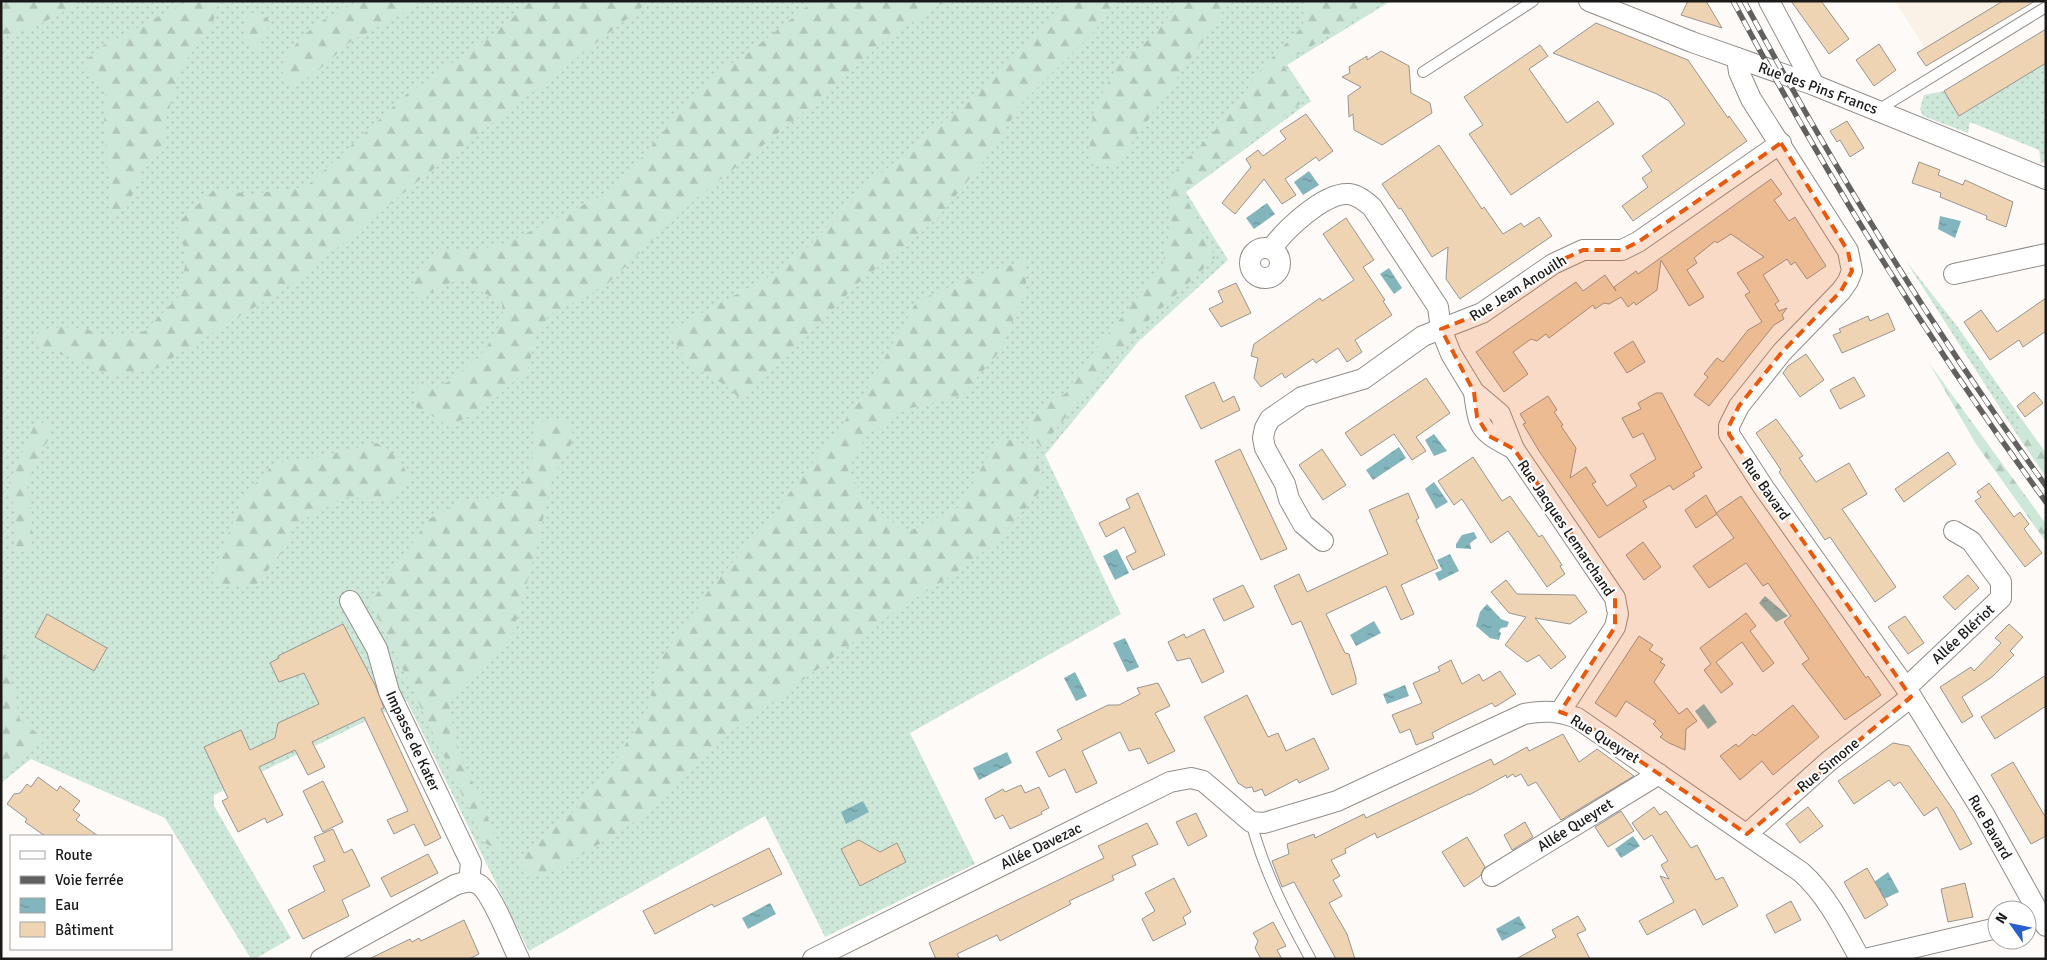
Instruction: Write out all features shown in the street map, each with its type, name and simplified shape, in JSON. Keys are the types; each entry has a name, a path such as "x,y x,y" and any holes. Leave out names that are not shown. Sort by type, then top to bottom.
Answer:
{"street":[{"name":"Rue des Pins Francs","path":"1589,1 1692,42 1814,85 2046,179"},
{"path":"1769,1 1814,85"},
{"name":"Rue Bavard","path":"1737,58 1739,72 1751,99 1848,250 1852,271 1841,291 1782,352 1739,406 1728,426 1729,434 1764,488 1908,692 1984,814 2038,921"},
{"name":"Rue Jean Anouilh","path":"1323,541 1303,524 1289,499 1285,484 1265,448 1263,438 1265,428 1270,419 1302,397 1363,379 1422,336 1463,322 1482,313 1553,264 1583,250 1622,250 1638,242 1781,143"},
{"name":"Rue Jacques Lemarchand","path":"1271,249 1291,226 1335,195 1350,194 1363,199 1372,207 1438,307 1441,329 1450,354 1474,392 1500,414 1514,449 1615,598 1618,614 1615,627 1560,712"},
{"path":"1954,274 2046,254"},
{"name":"Allée Blériot","path":"1908,692 2001,598 2001,582 1971,541 1954,531"},
{"name":"Impasse de Kater","path":"350,601 377,649 388,692 471,863 462,883"},
{"name":"Rue Simone","path":"1747,834 1908,692"},
{"name":"Rue Queyret","path":"1258,822 1337,801 1524,714 1545,710 1560,712 1577,718 1747,834 1811,881 1834,912 1860,959"},
{"name":"Allée Queyret","path":"1492,876 1659,774"},
{"name":"Allée Davezac","path":"813,959 1170,782 1191,778 1203,781 1258,822"},
{"path":"321,959 462,883 480,885 488,896 519,959"},
{"path":"1865,959 1987,930"}],"lane":[{"path":"1423,72 1532,1"},
{"path":"1878,110 2046,7"},
{"path":"1258,822 1257,844 1279,901 1310,958"}],"highlighted area":[{"path":"1781,143 1848,251 1852,271 1841,291 1782,352 1739,406 1729,426 1729,434 1911,697 1747,834 1577,718 1560,712 1615,627 1615,598 1514,449 1489,436 1477,417 1474,392 1441,329 1482,313 1553,264 1583,250 1622,250 1638,242"}],"shaded area":[{"path":"1895,1 2003,1 1925,48"}],"green space":[{"path":"1,1 1391,1 1287,65 1311,101 1186,192 1228,260 1138,342 1045,455 1121,614 910,733 975,864 825,937 765,816 529,951 407,701 214,795 214,806 291,938 255,959 251,959 165,818 31,759 1,783"},
{"path":"1,1 85,1 38,25 1,38"},
{"path":"189,1 214,1 218,4 211,29 182,65 167,116 162,151 143,169 127,208 112,217 104,126 106,88 83,64 100,47"},
{"path":"360,1 418,1 403,13 350,42 311,77 289,86 280,67 301,37 323,20"},
{"path":"531,1 650,1 417,182 297,281 153,370 109,375 75,359 37,347 37,332 60,327 87,329 104,337 145,331 179,296 187,256 176,224 214,190 252,194 306,187 408,93 486,40"},
{"path":"814,1 946,1 889,37 802,114 696,199 604,287 549,315 536,336 528,369 482,410 449,426 415,406 417,383 433,389 454,379 485,350 503,319 502,303 479,290 465,277 442,286 419,300 410,287 423,267 445,249 471,250 503,245 615,189 707,80 748,53"},
{"path":"1063,1 1118,1 1092,34 1020,105 995,147 937,219 857,284 788,356 739,398 727,386 689,365 669,331 768,277 808,247 873,180 968,101 1042,32"},
{"path":"1181,1 1230,1 1117,165 1088,166 1093,111 1117,66 1152,37"},
{"path":"1304,1 1384,1 1283,64 1304,101 1183,191 1215,258 1134,334 1041,447 1025,424 1053,399 1065,394 1098,346 1162,268 1170,226 1170,177 1220,125 1264,66 1303,26"},
{"path":"248,12 264,15 271,23 260,43 258,54 246,41 245,26"},
{"path":"2046,63 2046,161 2041,163 2039,150 1970,122 1968,133 1923,116 1920,109 1924,95 1944,91 1959,116"},
{"path":"1026,260 1026,290 1000,351 961,396 907,409 866,436 848,470 864,498 905,533 958,508 1000,436 1032,448 1045,486 996,542 958,571 890,615 714,744 645,815 558,870 524,878 521,858 575,810 603,779 647,711 660,660 714,583 754,539 860,401 917,301 963,281"},
{"path":"1906,261 1957,326 2021,418 2016,433"},
{"path":"1929,363 2046,524 2046,542 1976,444"},
{"path":"563,417 575,437 552,479 537,546 511,640 448,699 458,752 482,803 500,851 485,843 371,602 429,519 461,502 498,497 523,487 532,457 534,424"},
{"path":"2021,418 2046,453 2046,477 2016,433"},
{"path":"37,419 49,427 51,436 34,462 27,489 32,516 32,550 16,553 15,516 9,482"},
{"path":"377,443 398,457 410,479 388,500 346,497 297,523 280,555 254,587 212,586 222,549 244,495 275,463 310,459"},
{"path":"1,635 20,720 46,740 1,776"}],"water":[{"path":"1309,171 1319,185 1303,195 1294,182"},
{"path":"1267,203 1275,214 1254,229 1246,218"},
{"path":"1940,216 1961,221 1955,238 1938,229"},
{"path":"1389,268 1402,288 1394,294 1380,274"},
{"path":"1434,434 1447,451 1434,456 1425,440"},
{"path":"1399,447 1406,458 1373,480 1366,470"},
{"path":"1434,482 1448,502 1436,509 1425,489"},
{"path":"1474,532 1477,538 1470,543 1471,549 1456,548 1456,544 1462,535"},
{"path":"1117,549 1129,573 1115,580 1103,556"},
{"path":"1450,554 1459,571 1439,581 1435,573 1442,570 1437,560"},
{"path":"1765,596 1788,616 1776,622 1759,603"},
{"path":"1487,604 1501,619 1509,622 1507,627 1501,628 1499,631 1501,633 1499,640 1490,638 1476,626 1480,612"},
{"path":"1374,621 1381,633 1356,646 1350,635"},
{"path":"1125,638 1139,667 1127,672 1113,643"},
{"path":"1075,672 1087,696 1076,701 1064,678"},
{"path":"1405,685 1409,696 1387,704 1383,694"},
{"path":"1704,704 1717,722 1708,729 1695,711"},
{"path":"1007,752 1012,763 979,780 973,768"},
{"path":"863,801 869,812 846,824 841,812"},
{"path":"1633,836 1640,846 1621,858 1615,849"},
{"path":"1888,872 1899,892 1884,899 1874,882"},
{"path":"770,903 776,914 748,929 742,918"},
{"path":"1519,916 1526,928 1502,941 1496,929"}],"building":[{"path":"1688,1 1706,1 1722,28 1681,15"},
{"path":"1791,1 1821,1 1849,39 1829,54"},
{"path":"2003,1 2035,1 1926,66 1917,53"},
{"path":"1596,23 1688,60 1728,118 1729,116 1747,141 1633,221 1622,206 1648,187 1642,178 1652,171 1642,156 1685,124 1669,101 1657,94 1553,53"},
{"path":"2046,29 2046,63 1959,116 1944,91"},
{"path":"1879,44 1896,70 1874,86 1856,60"},
{"path":"1540,45 1548,56 1529,69 1567,123 1598,101 1614,124 1511,195 1469,134 1483,125 1464,97"},
{"path":"1381,51 1409,66 1411,93 1430,103 1432,113 1382,145 1354,130 1353,114 1349,117 1348,96 1361,87 1342,77 1350,73 1349,67 1367,56 1367,60"},
{"path":"1306,114 1333,151 1319,161 1316,157 1285,179 1296,195 1282,204 1264,179 1235,214 1222,203 1251,167 1246,159 1258,150 1263,156 1286,139 1280,131"},
{"path":"1847,121 1864,148 1850,157 1840,140 1837,142 1830,131"},
{"path":"1439,145 1482,209 1484,207 1503,234 1521,223 1524,227 1539,217 1552,236 1460,299 1446,279 1448,247 1432,257 1401,208 1399,209 1382,184"},
{"path":"1919,162 1940,170 1938,175 1963,185 1965,180 2013,202 2006,227 1986,219 1987,216 1940,197 1941,193 1912,183"},
{"path":"1771,179 1782,194 1774,200 1789,221 1795,217 1826,266 1807,279 1795,262 1791,265 1787,259 1763,275 1779,301 1775,304 1779,311 1787,308 1782,315 1784,319 1774,325 1709,406 1694,395 1708,377 1704,374 1717,358 1723,362 1748,330 1762,322 1745,295 1750,292 1737,273 1764,257 1731,234 1717,243 1715,241 1694,258 1697,263 1687,270 1704,297 1689,306 1661,260 1657,290 1636,305 1634,302 1628,307 1621,297 1609,304 1604,303 1595,309 1593,305 1549,338 1546,334 1537,341 1531,339 1513,352 1528,374 1504,392 1476,352 1576,282 1583,291 1605,275 1616,291 1614,287 1636,271 1638,274"},
{"path":"1346,218 1374,260 1363,267 1385,300 1383,301 1392,315 1355,340 1362,352 1347,362 1338,348 1316,363 1313,359 1285,378 1282,373 1261,387 1254,378 1258,358 1251,356 1254,344 1320,298 1322,301 1354,280 1323,234"},
{"path":"1236,283 1251,313 1221,327 1209,309 1223,302 1218,291"},
{"path":"2046,298 2046,331 2023,347 2019,340 1990,360 1964,322 1981,310 1997,332"},
{"path":"1888,313 1895,330 1842,353 1833,335 1841,332 1839,329 1868,316 1870,321"},
{"path":"1633,341 1645,362 1627,373 1614,353"},
{"path":"1806,354 1824,380 1800,397 1783,373 1788,366"},
{"path":"1854,377 1865,396 1840,409 1830,390"},
{"path":"1426,378 1450,413 1416,437 1426,451 1412,460 1394,434 1361,456 1345,433"},
{"path":"1214,382 1223,402 1234,396 1240,410 1201,429 1185,396"},
{"path":"2034,392 2043,403 2025,417 2017,406"},
{"path":"1656,393 1662,393 1702,468 1693,473 1695,476 1673,490 1670,485 1643,501 1647,507 1599,538 1539,451 1523,424 1526,423 1520,414 1548,396 1557,410 1554,412 1563,425 1561,426 1576,448 1570,478 1586,467 1596,482 1592,484 1607,506 1637,486 1630,475 1656,459 1643,433 1633,438 1622,418 1641,409 1638,403"},
{"path":"1776,419 1803,456 1799,458 1816,482 1849,463 1867,494 1842,509 1896,587 1875,602 1830,537 1825,540 1779,472 1781,470 1756,433"},
{"path":"1240,449 1287,549 1261,560 1215,461"},
{"path":"1322,449 1346,485 1323,500 1299,465"},
{"path":"1948,452 1956,464 1904,502 1895,489"},
{"path":"1473,457 1502,501 1510,496 1539,537 1542,535 1562,565 1560,566 1565,574 1547,587 1508,531 1491,543 1462,499 1454,505 1438,481"},
{"path":"1989,483 2014,517 2020,512 2029,524 2024,529 2042,553 2025,567 1975,501 1981,497 1977,492"},
{"path":"1138,493 1165,555 1133,570 1126,557 1136,552 1124,527 1106,537 1099,523 1130,508 1126,499"},
{"path":"1408,493 1419,518 1416,520 1438,568 1401,585 1414,614 1401,620 1386,586 1326,614 1345,653 1349,654 1356,678 1356,684 1332,695 1301,621 1292,625 1274,586 1299,574 1307,592 1388,554 1369,510"},
{"path":"1706,495 1717,514 1696,528 1685,510"},
{"path":"1741,496 1866,678 1868,676 1881,695 1845,720 1802,664 1809,659 1784,622 1791,616 1768,583 1763,586 1746,563 1709,588 1693,566 1734,538 1716,513"},
{"path":"1643,542 1661,567 1644,580 1626,555"},
{"path":"1968,575 1979,588 1955,610 1943,597"},
{"path":"1506,580 1517,594 1575,595 1587,612 1570,624 1535,618 1566,657 1551,669 1539,655 1527,662 1505,645 1526,617 1509,613 1491,592"},
{"path":"1243,585 1254,607 1224,621 1213,599"},
{"path":"1746,613 1756,626 1750,631 1774,663 1763,672 1742,642 1716,662 1733,684 1721,693 1704,670 1711,664 1700,648"},
{"path":"47,614 107,648 94,671 35,637"},
{"path":"1905,616 1924,643 1908,654 1888,627"},
{"path":"343,624 375,685 384,708 381,709 441,838 425,846 414,824 394,834 387,820 408,811 364,717 312,742 325,767 308,775 295,750 259,767 283,815 267,823 265,818 238,832 222,801 228,798 204,747 241,730 250,750 275,738 278,723 319,704 304,673 279,682 270,663 279,658 278,656"},
{"path":"2009,624 2023,637 2010,651 2014,655 1992,677 1962,697 1973,716 1962,723 1940,687 1971,667 1974,671 2001,643 1995,638"},
{"path":"1204,629 1224,672 1202,683 1190,658 1177,661 1168,642 1184,634 1186,638"},
{"path":"1639,636 1653,645 1649,650 1663,659 1660,662 1665,665 1654,682 1679,714 1687,708 1697,721 1686,729 1685,750 1660,737 1663,734 1653,724 1656,721 1626,701 1616,717 1595,703"},
{"path":"1451,660 1462,684 1479,674 1483,681 1500,671 1516,694 1495,707 1492,703 1447,725 1432,733 1434,738 1416,745 1410,729 1400,733 1392,715 1422,703 1413,683 1440,671 1438,667"},
{"path":"2046,675 2046,706 1995,739 1981,717"},
{"path":"1158,683 1170,706 1155,713 1175,751 1148,764 1140,748 1129,751 1120,732 1082,751 1097,783 1076,793 1065,769 1049,777 1036,752 1062,739 1057,730 1108,705 1119,705 1140,694 1137,688"},
{"path":"1247,695 1268,737 1278,733 1286,751 1314,738 1329,769 1299,783 1297,779 1265,796 1262,789 1254,792 1252,787 1246,788 1238,783 1204,717"},
{"path":"1793,705 1819,737 1773,775 1762,761 1740,780 1720,756 1736,744 1738,747 1753,734 1755,736"},
{"path":"1563,734 1579,762 1597,749 1634,776 1561,820 1536,782 1528,786 1521,774 1515,777 1513,774 1507,778 1506,775 1469,795 1377,838 1375,833 1345,849 1346,853 1331,860 1340,876 1333,880 1342,896 1329,903 1347,934 1355,959 1336,959 1294,882 1282,887 1272,861 1289,854 1287,844 1314,834 1315,838 1364,814 1366,818 1491,759 1494,765 1527,747 1529,751"},
{"path":"1893,743 1909,746 1954,811 1972,844 1960,850 1937,807 1924,816 1900,782 1894,786 1889,780 1854,804 1838,781"},
{"path":"2013,762 2046,818 2046,836 2031,844 1991,775"},
{"path":"38,777 57,791 60,786 80,801 73,810 80,815 76,820 97,835 44,835 25,822 27,819 7,804 14,794 20,793 27,784 31,787"},
{"path":"323,781 343,822 323,832 303,791"},
{"path":"1021,785 1025,793 1039,787 1049,808 1041,812 1042,814 1010,829 1003,815 995,819 985,799 1003,789 1005,792"},
{"path":"1654,807 1660,815 1666,811 1691,848 1697,845 1716,880 1723,877 1738,906 1703,925 1695,909 1647,935 1639,921 1674,902 1660,876 1669,879 1661,865 1668,861 1652,835 1644,840 1632,823"},
{"path":"1808,807 1823,826 1800,843 1786,824"},
{"path":"1621,811 1634,831 1608,847 1595,827"},
{"path":"1196,813 1207,836 1188,846 1176,822"},
{"path":"1525,822 1533,837 1512,850 1504,835"},
{"path":"1147,823 1158,844 1132,856 1136,865 1112,876 1114,880 1069,901 1071,904 1000,941 997,935 957,954 960,959 936,959 929,943 1104,858 1098,846"},
{"path":"333,829 344,853 352,849 370,886 342,900 349,916 303,939 288,910 325,891 313,866 325,861 314,837"},
{"path":"1467,837 1485,867 1480,876 1464,887 1442,852"},
{"path":"859,840 880,852 897,843 906,862 860,886 841,849"},
{"path":"769,848 782,874 714,907 712,904 655,934 643,911"},
{"path":"428,854 438,873 391,897 381,878"},
{"path":"1867,868 1888,905 1865,919 1844,882"},
{"path":"1174,878 1191,912 1183,917 1186,924 1153,941 1142,919 1155,911 1145,893"},
{"path":"1965,883 1973,917 1948,922 1941,889"},
{"path":"1791,901 1801,920 1775,933 1766,915"},
{"path":"1578,916 1586,930 1577,934 1590,959 1516,959 1556,937 1552,930"},
{"path":"464,920 479,954 469,959 369,959 410,939 412,942 419,938 421,941"},
{"path":"1273,922 1286,946 1277,950 1282,959 1261,959 1255,948 1258,941 1253,933"}],"railway":[{"path":"1733,1 1768,66 1880,257 1961,381 2046,502"},
{"path":"1744,1 1813,126 1887,249 1964,369 2046,486"}]}
